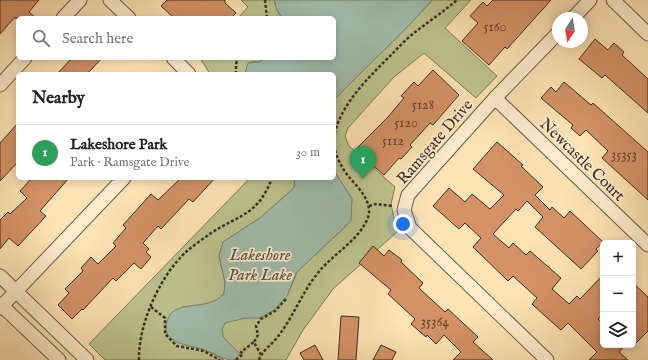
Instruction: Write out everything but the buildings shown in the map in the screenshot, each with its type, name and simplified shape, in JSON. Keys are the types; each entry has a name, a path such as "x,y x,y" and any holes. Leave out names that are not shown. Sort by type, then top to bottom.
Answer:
{"street":[{"path":"65,16 80,0"},
{"path":"110,0 128,16"},
{"path":"579,12 590,0"},
{"path":"613,0 648,34"},
{"name":"Ramsgate Drive","path":"547,360 410,228 405,217 404,210 408,195 495,98 552,39"},
{"path":"0,85 23,60"},
{"path":"175,60 187,72"},
{"name":"Newcastle Court","path":"495,98 648,245"},
{"path":"59,360 1,306 16,291 24,280 122,180"},
{"path":"0,276 87,360"}],"path":[{"path":"265,0 267,16"},
{"path":"336,130 337,125 364,82 412,33 441,15 457,0"},
{"path":"236,72 237,60"},
{"path":"259,360 261,355 275,340 292,317 308,287 325,264 347,247 368,219 369,206 363,194 343,169 336,155"},
{"path":"139,360 138,346 143,324 168,272 186,252 213,232 258,205 271,180"},
{"path":"369,206 386,204 404,210"},
{"path":"236,360 243,354 241,352 254,342 258,335 256,326 261,319 275,311 287,298"},
{"path":"151,307 165,318 165,334 177,346 204,351 220,360"},
{"path":"254,342 261,355"}],"green space":[{"path":"241,0 274,0 281,16 240,16 248,7"},
{"path":"432,0 471,0 445,28 497,76 476,98 424,53 394,77 348,128 345,136 349,146 395,187 391,204 397,232 333,289 303,330 286,360 234,360 240,354 223,337 222,329 225,323 231,320 252,317 260,318 274,310 287,296 297,272 347,225 352,199 336,174 336,98"},
{"path":"201,60 262,60 259,62 251,62 246,72 209,72"},
{"path":"248,180 295,180 294,188 260,218 223,242 219,256 225,282 224,294 210,303 182,307 166,327 171,337 180,343 204,349 224,360 105,360 89,344"}],"water":[{"path":"274,0 432,0 336,98 336,72 246,72 248,63 259,62 262,60 336,60 336,16 281,16"},
{"name":"Lakeshore Park Lake","path":"336,174 352,199 351,221 297,272 287,296 274,310 260,318 245,318 225,323 222,329 223,337 240,354 234,360 222,358 205,350 182,344 170,337 166,324 170,314 183,307 211,302 224,294 225,282 219,256 223,242 260,218 294,188 295,180 336,180"}],"place":[{"name":"Lakeshore Park","path":"363,179"}]}
